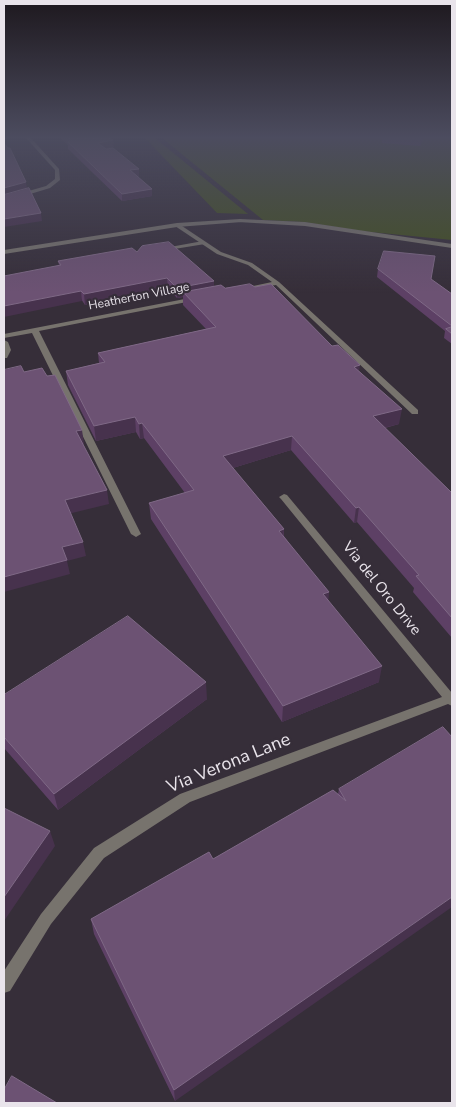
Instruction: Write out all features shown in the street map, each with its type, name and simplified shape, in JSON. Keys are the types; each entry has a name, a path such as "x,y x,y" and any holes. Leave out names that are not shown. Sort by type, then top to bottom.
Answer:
{"street":[{"path":"4,200 42,190"},
{"path":"4,252 177,225 240,221 305,224 452,246"},
{"path":"177,225 219,254 250,264 277,283 414,412"},
{"path":"158,250 203,243"},
{"path":"228,292 277,283"},
{"name":"Heatherton Village","path":"4,336 199,298"},
{"path":"35,331 136,534"},
{"path":"4,342 7,350 4,356"},
{"name":"Via del Oro Drive","path":"284,496 451,700"},
{"name":"Via Verona Lane","path":"4,986 46,919 99,853 184,798 451,700"}],"green space":[{"path":"195,190 218,190 248,214 217,213"},
{"path":"226,190 452,190 452,240 361,231 304,222 263,220"}],"building":[{"path":"30,190 41,213 4,219 4,195"},
{"path":"117,190 148,190 122,194"},
{"path":"169,242 214,281 177,288 167,278 84,294 81,291 4,306 4,276 61,265 58,261 132,248 137,252 142,246"},
{"path":"384,251 435,256 431,279 452,294 452,326 378,269"},
{"path":"250,284 255,287 271,284 332,346 338,345 360,365 354,367 402,409 373,416 452,493 452,618 416,576 419,575 359,507 356,508 292,436 223,456 284,529 279,531 329,592 323,594 382,666 283,706 149,503 194,490 142,423 139,424 135,417 94,426 66,371 105,362 98,353 216,327 183,292 221,285 225,288"},
{"path":"452,327 452,334 446,329"},
{"path":"21,366 24,372 42,368 47,376 55,375 82,430 76,431 107,490 65,500 83,542 62,547 67,560 4,577 4,370"},
{"path":"128,616 206,682 54,794 4,737 4,695"},
{"path":"443,727 452,737 452,897 174,1090 91,919 209,852 213,859 333,790 346,801 339,789"},
{"path":"4,808 50,831 4,897"},
{"path":"12,1076 57,1103 4,1103 4,1090"}]}
